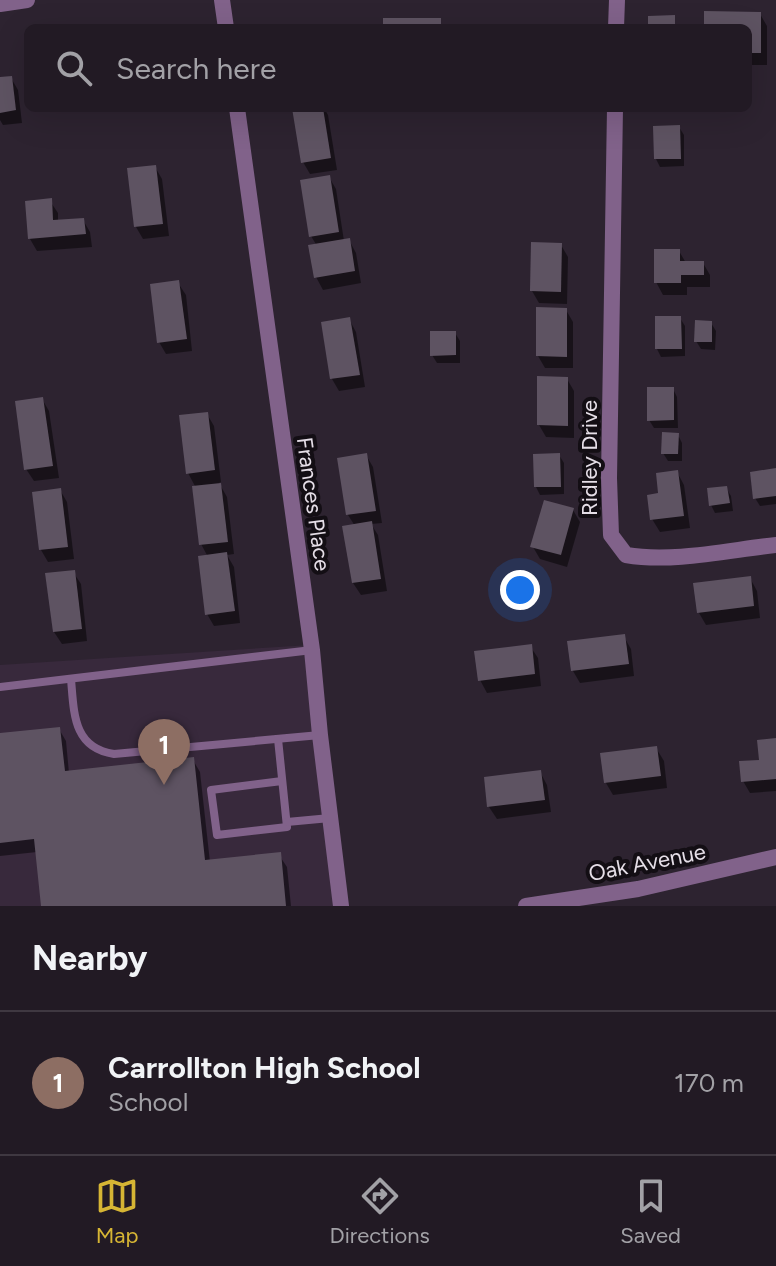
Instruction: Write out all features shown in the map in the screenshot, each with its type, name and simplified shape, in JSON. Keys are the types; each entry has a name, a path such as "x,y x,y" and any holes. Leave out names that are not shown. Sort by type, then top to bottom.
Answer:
{"street":[{"path":"0,4 27,0"},
{"path":"222,0 225,24"},
{"path":"616,24 617,0"},
{"name":"Frances Place","path":"238,112 312,650 341,906"},
{"name":"Ridley Drive","path":"615,112 609,478 611,535 626,555 644,558 776,545"},
{"name":"Oak Avenue","path":"526,906 638,889 776,857"}],"lane":[{"path":"0,687 312,650"},
{"path":"71,679 75,721 82,736 100,752 114,754 320,735"},
{"path":"278,739 287,827 217,835 211,790 282,781"},
{"path":"287,822 330,818"}],"shaded area":[{"path":"310,645 341,906 0,906 0,665"}],"building":[{"path":"704,11 761,12 761,53 752,53 752,24 704,24"},
{"path":"675,15 675,24 648,24 648,16"},
{"path":"383,18 441,18 441,24 383,24"},
{"path":"12,76 16,110 0,113 0,77"},
{"path":"293,112 324,112 331,158 301,163"},
{"path":"680,125 681,159 654,159 653,126"},
{"path":"156,165 163,224 134,227 127,168"},
{"path":"330,175 339,232 309,237 300,180"},
{"path":"52,198 53,220 84,218 86,234 28,239 25,201"},
{"path":"350,238 355,271 314,278 308,245"},
{"path":"531,242 562,243 561,292 530,291"},
{"path":"654,249 680,249 680,261 704,261 704,275 681,275 681,283 654,283"},
{"path":"179,280 187,339 157,343 150,284"},
{"path":"536,307 567,308 567,357 536,356"},
{"path":"655,316 681,316 682,349 655,349"},
{"path":"350,317 360,375 330,379 321,322"},
{"path":"695,320 712,321 712,342 694,342"},
{"path":"430,331 456,331 456,355 430,356"},
{"path":"537,376 568,377 568,426 537,425"},
{"path":"647,387 674,387 674,420 647,421"},
{"path":"43,397 53,466 24,470 15,401"},
{"path":"208,412 215,470 186,474 179,415"},
{"path":"662,432 679,433 678,454 661,454"},
{"path":"367,453 376,511 346,515 337,458"},
{"path":"560,453 561,487 534,487 533,454"},
{"path":"776,468 776,496 753,499 750,472"},
{"path":"678,470 684,516 650,520 647,495 658,493 656,473"},
{"path":"221,483 228,542 199,545 192,486"},
{"path":"727,486 730,503 709,506 707,488"},
{"path":"61,488 68,547 39,550 32,492"},
{"path":"544,500 574,508 561,555 530,547"},
{"path":"372,521 381,579 352,583 342,526"},
{"path":"227,552 235,611 205,615 198,556"},
{"path":"75,570 82,629 53,632 45,573"},
{"path":"751,576 754,606 697,613 693,583"},
{"path":"625,634 629,664 571,671 567,641"},
{"path":"532,644 535,674 478,681 474,651"},
{"path":"60,727 65,771 194,757 205,860 281,852 286,906 41,906 34,839 0,843 0,733"},
{"path":"776,738 776,779 741,782 739,761 759,760 757,740"},
{"path":"657,746 661,776 604,783 600,753"},
{"path":"541,770 545,800 487,807 484,777"}],"place":[{"name":"Carrollton High School","path":"164,785"}]}
